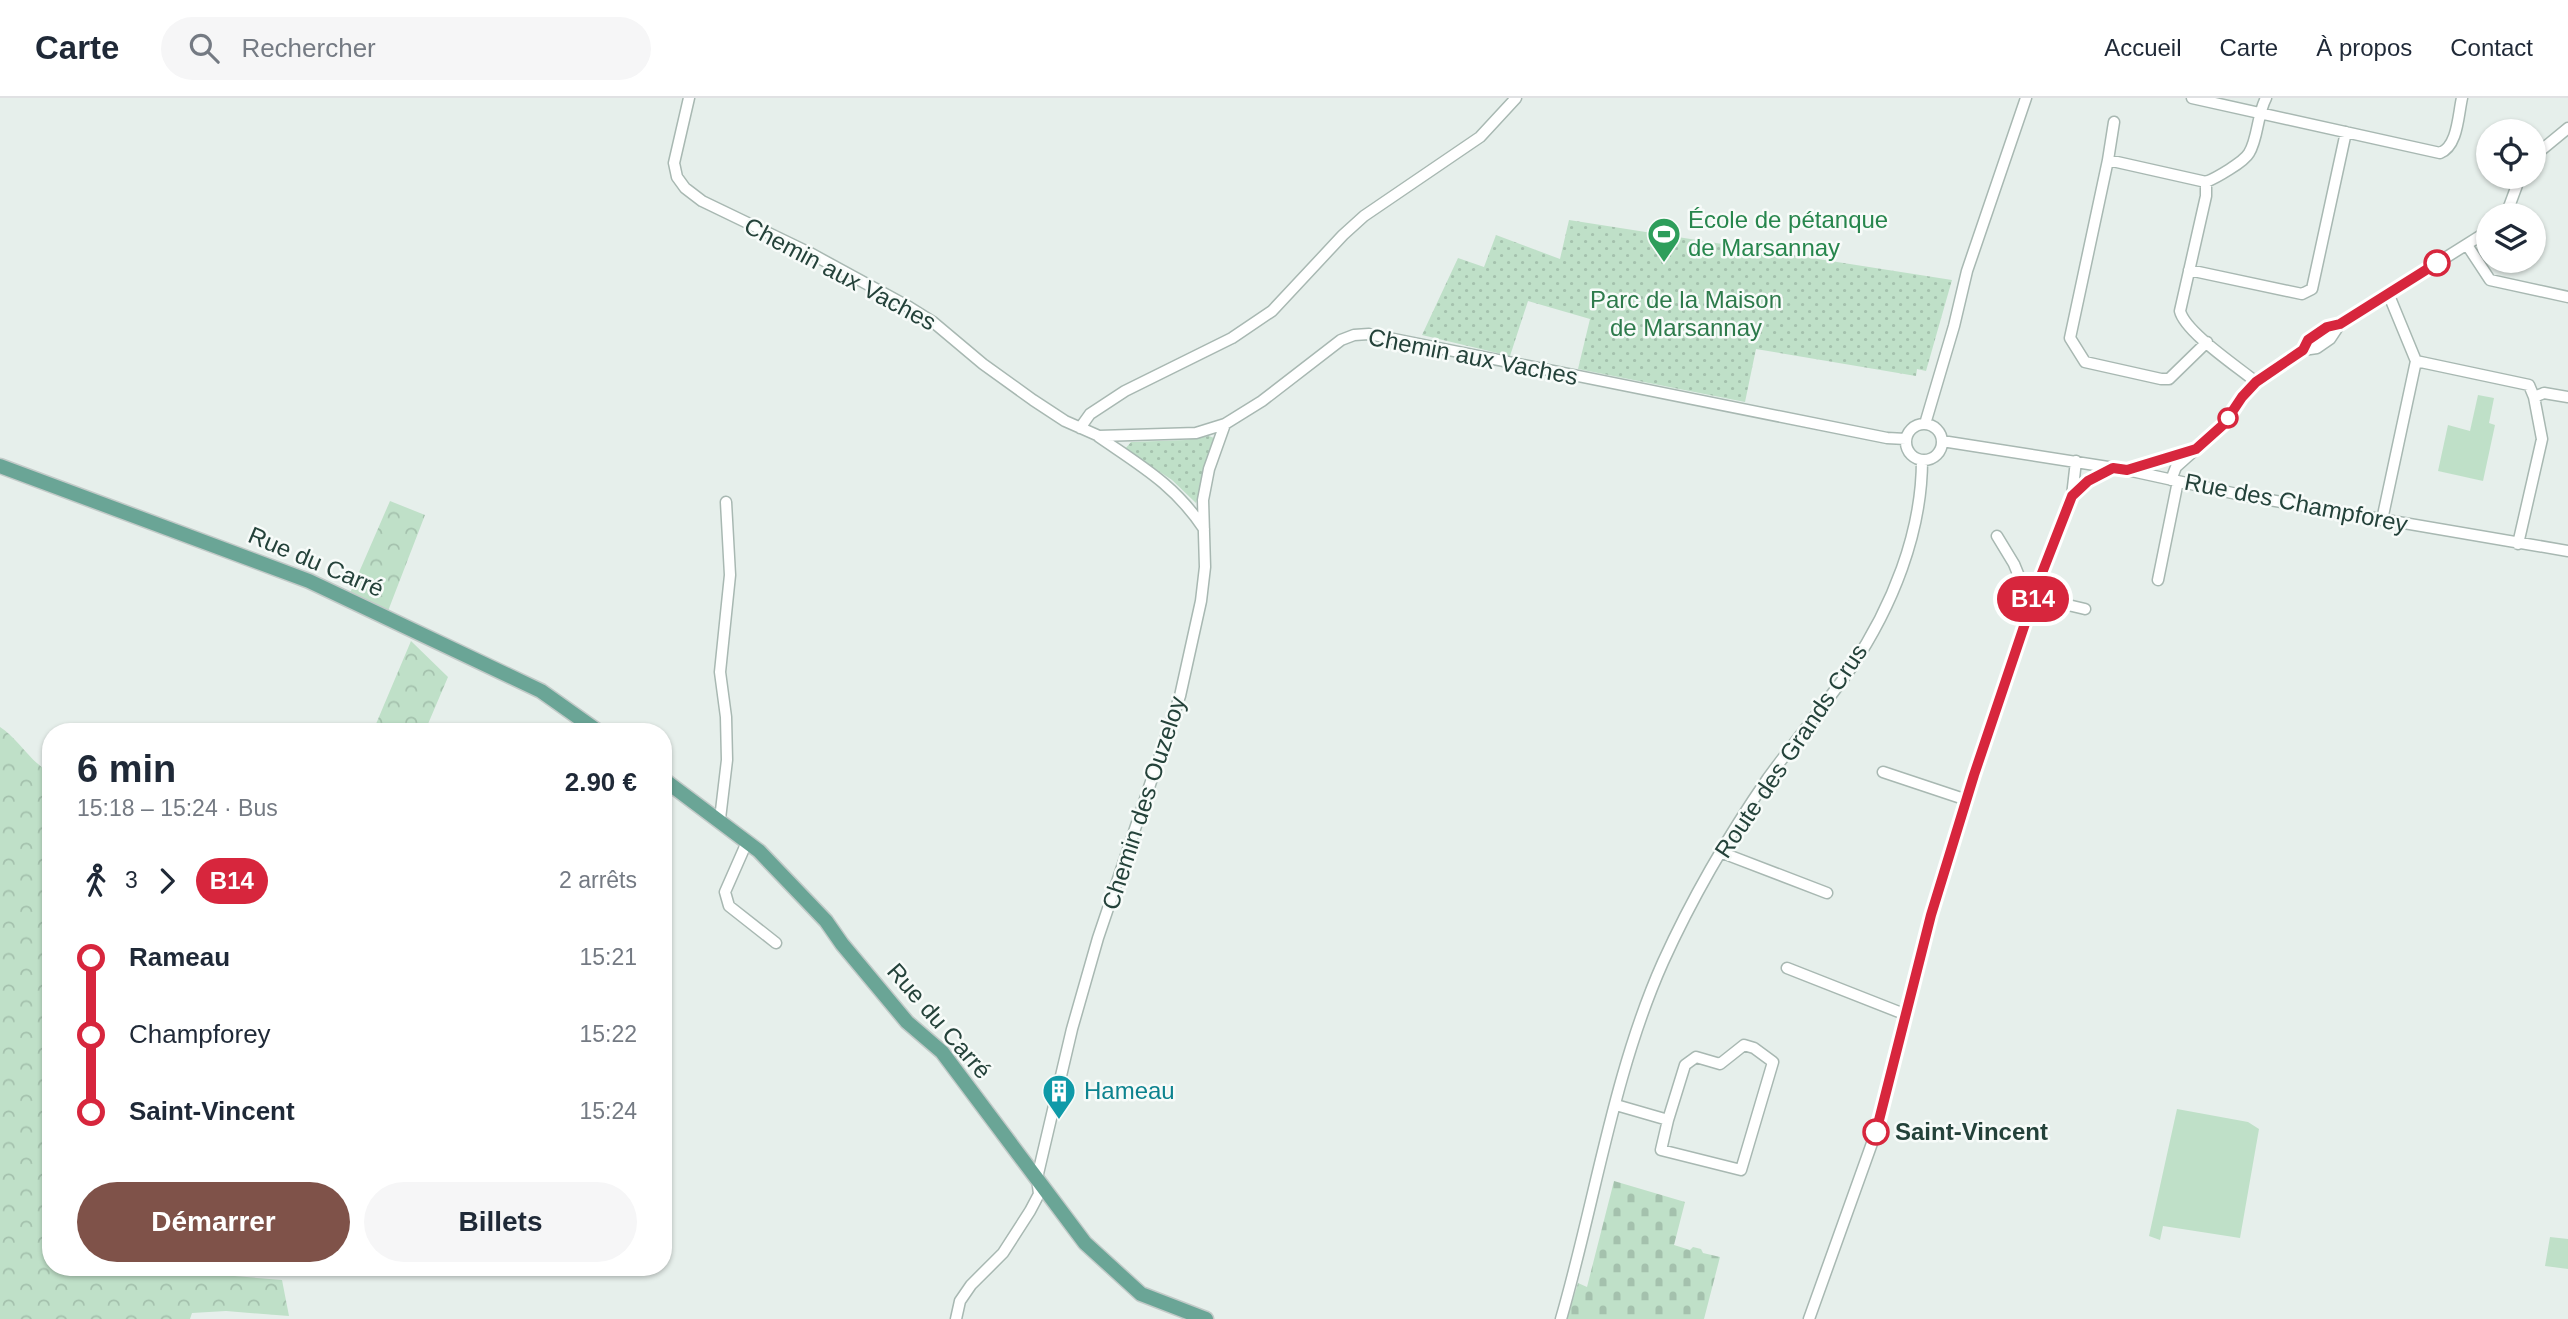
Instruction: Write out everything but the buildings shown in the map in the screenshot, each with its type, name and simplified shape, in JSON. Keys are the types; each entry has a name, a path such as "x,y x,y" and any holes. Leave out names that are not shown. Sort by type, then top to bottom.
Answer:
{"main road":[{"name":"Rue du Carré","path":"0,466 309,581 541,691 586,723"},
{"name":"Rue du Carré","path":"672,785 759,850 826,921 907,1022 942,1052 1085,1243 1141,1294 1206,1319"}],"street":[{"name":"Chemin aux Vaches","path":"689,98 674,163 677,177 685,188 702,201 810,253 909,307 933,322 1023,393 1080,428 1099,436 1196,433 1225,424 1262,401 1341,340 1354,335 1369,334 1887,438 1906,439"},
{"path":"1080,428 1090,414 1125,391 1232,338 1272,311 1364,216 1480,137 1516,98"},
{"path":"1925,424 1967,271 2026,98"},
{"path":"2192,98 2440,153 2447,150 2452,142 2462,98"},
{"path":"2108,160 2206,182 2244,159 2250,152 2259,113 2266,98"},
{"path":"2114,122 2070,338 2072,343 2085,362 2161,380 2175,376 2207,342"},
{"path":"2546,146 2568,128"},
{"path":"2189,270 2302,294 2312,289 2346,132"},
{"path":"2206,182 2206,196 2180,311 2181,317 2256,382"},
{"path":"2158,580 2170,479 2176,467 2224,424 2256,382 2303,350 2317,348 2330,339 2340,324 2476,239"},
{"path":"2467,245 2490,280 2568,297"},
{"path":"2382,520 2416,361 2388,293"},
{"path":"2416,361 2529,385 2542,439 2518,544"},
{"path":"2534,397 2544,393 2568,397"},
{"name":"Chemin des Ouzeloy","path":"956,1319 960,1301 971,1285 1003,1252 1039,1194 1037,1178 1072,1029 1098,938 1180,696 1201,601 1205,567 1203,500 1209,469 1225,424"},
{"path":"1925,424 1938,430 1942,441 1938,452 1922,460 1909,453 1906,439 1912,428 1925,424"},
{"path":"1099,436 1174,490 1190,507 1204,529"},
{"name":"Rue des Champforey","path":"1942,441 2127,470 2246,496 2568,551"},
{"path":"2127,470 2196,449"},
{"name":"Route des Grands Crus","path":"1561,1319 1630,1053 1662,964 1720,852 1769,776 1852,665 1873,630 1896,581 1912,537 1919,511 1922,460"},
{"path":"2081,462 2088,481"},
{"path":"1809,1319 1876,1132 1931,915 2034,597 2072,496 2081,462"},
{"path":"2157,462 2170,479"},
{"path":"2072,496 2088,481 2113,468"},
{"path":"720,819 727,760 726,717 720,673 730,575 726,502"},
{"path":"1997,536 2014,564 2025,591 2034,597 2085,609"},
{"path":"1883,772 1967,800"},
{"path":"747,842 725,892 729,906 776,943"},
{"path":"1720,852 1827,893"},
{"path":"1787,968 1904,1014"},
{"path":"1744,1045 1754,1048 1773,1062 1741,1170 1661,1150 1668,1121 1685,1065 1696,1057 1720,1064 1744,1045"},
{"path":"1616,1105 1668,1121"}],"green space":[{"name":"Parc de la Maison de Marsannay","path":"1569,220 1952,280 1926,371 1917,369 1916,376 1756,349 1745,402 1578,369 1590,319 1528,301 1510,356 1422,335 1458,258 1484,267 1496,235 1560,259"},
{"path":"2478,395 2494,398 2489,423 2495,425 2483,481 2438,471 2448,425 2470,431"},
{"path":"1209,436 1214,438 1196,503 1172,480 1125,449 1131,442 1185,440"},
{"path":"390,501 425,515 388,611 350,593"},
{"path":"411,641 448,677 428,723 376,723"},
{"path":"0,727 42,767 42,1276 234,1276 282,1280 289,1316 226,1311 192,1313 190,1319 0,1319"},
{"path":"2177,1109 2248,1122 2259,1129 2240,1238 2163,1226 2160,1240 2149,1236"},
{"path":"1614,1181 1685,1202 1674,1245 1690,1250 1693,1247 1701,1249 1703,1253 1720,1257 1704,1319 1567,1319 1578,1283 1587,1287"},
{"path":"2550,1237 2568,1239 2568,1269 2545,1266"}],"bus line":[{"name":"B14","path":"1876,1132 1931,915 1974,775 2042,573 2072,496 2098,474 2113,468 2127,470 2196,449 2224,424 2256,382 2303,350 2308,340 2327,327 2340,324 2437,263"}],"place":[{"name":"École de pétanque de Marsannay","path":"1664,264"},
{"name":"Hameau","path":"1059,1121"},
{"name":"Saint-Vincent","path":"1876,1132"}]}
